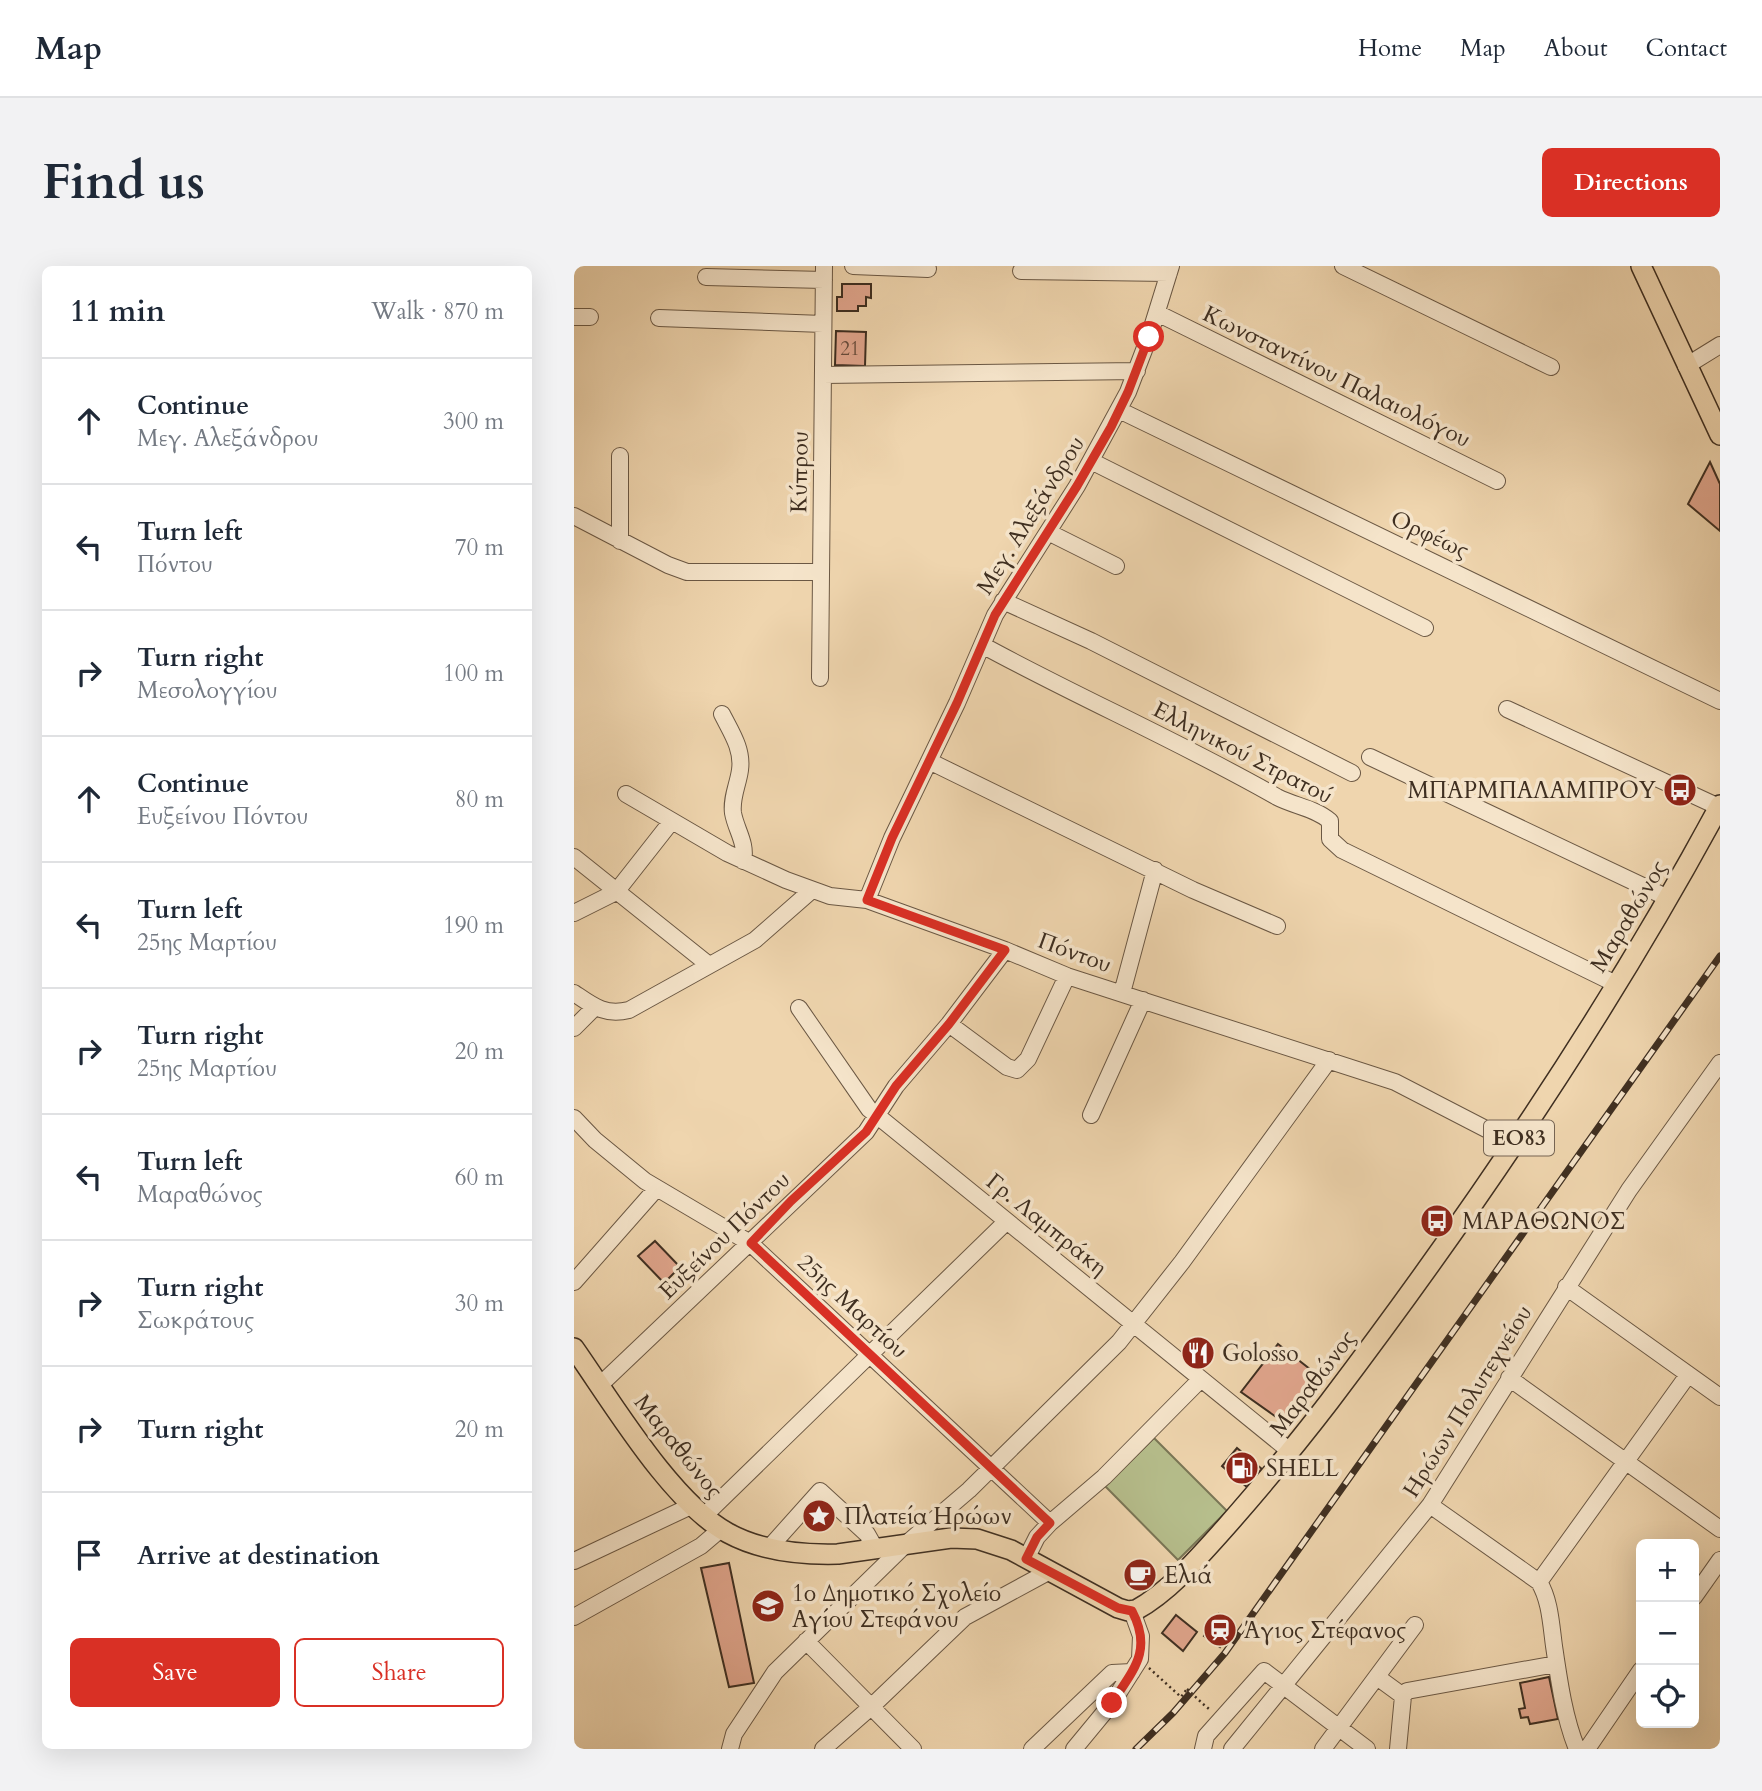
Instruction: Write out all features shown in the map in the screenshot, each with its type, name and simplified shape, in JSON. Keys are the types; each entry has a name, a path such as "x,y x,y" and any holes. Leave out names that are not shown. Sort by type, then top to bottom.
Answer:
{"main road":[{"path":"1641,266 1720,435"},
{"name":"Μαραθώνος","path":"574,1348 666,1476 698,1511 721,1529 740,1539 769,1548 821,1555 967,1537 995,1543 1118,1608 1132,1611 1184,1571 1291,1452 1439,1256 1558,1079 1668,898 1720,806"}],"street":[{"path":"853,266 928,269"},
{"path":"1343,266 1551,367"},
{"path":"1021,271 1170,270"},
{"name":"Μεγ. Αλεξάνδρου","path":"867,900 892,838 1003,601 1048,532 1119,410 1137,371 1170,270"},
{"path":"706,276 824,273"},
{"name":"Κύπρου","path":"820,678 824,273"},
{"name":"Κωνσταντίνου Παλαιολόγου","path":"1157,313 1497,481"},
{"path":"659,318 823,324"},
{"path":"1686,366 1720,345"},
{"path":"823,375 1137,371"},
{"name":"Ορφέως","path":"1119,410 1720,701"},
{"path":"620,456 620,541"},
{"path":"1091,461 1425,628"},
{"path":"574,516 676,569 693,573 820,572"},
{"path":"1048,532 1116,566"},
{"path":"1003,601 1072,631 1352,773"},
{"name":"Ελληνικού Στρατού","path":"982,645 1083,698 1190,749 1279,797 1319,813 1330,821 1330,839 1342,850 1616,984"},
{"path":"1507,709 1720,806"},
{"path":"722,714 739,752 740,771 733,815 744,846 743,861"},
{"path":"1370,757 1668,898"},
{"path":"929,761 1008,802 1221,903 1277,926"},
{"name":"Πόντου","path":"626,794 743,861 812,890 830,896 867,900 1005,950 1067,976 1404,1086 1515,1144"},
{"path":"574,913 616,892 671,822"},
{"path":"574,857 709,965"},
{"path":"1122,993 1155,870"},
{"path":"574,993 594,1008 608,1012 629,1010 755,940 812,890"},
{"name":"Ευξείνου Πόντου","path":"600,1385 866,1132 896,1086 949,1024 1005,950"},
{"path":"949,1024 1007,1067 1017,1070 1028,1059 1067,976"},
{"path":"1091,1115 1143,1000"},
{"path":"575,1026 594,1008"},
{"name":"Γρ. Λαμπράκη","path":"799,1008 863,1103 876,1116 1291,1452"},
{"path":"730,1749 734,1734 775,1672 905,1544 993,1467 1134,1325 1329,1060"},
{"name":"Ηρώων Πολυτεχνείου","path":"1232,1749 1430,1505 1629,1190 1720,1063"},
{"name":"25ης Μαρτίου","path":"574,1118 595,1140 656,1188 751,1243 1050,1523"},
{"path":"575,1278 656,1188"},
{"path":"574,1561 698,1511 870,1354 1007,1221"},
{"path":"1566,1287 1720,1397"},
{"path":"1539,1582 1689,1375"},
{"path":"1509,1378 1720,1529"},
{"path":"1026,1559 1037,1537 1050,1523 1134,1448 1200,1380"},
{"path":"769,1548 820,1491 867,1534 875,1548"},
{"path":"1430,1505 1539,1582 1546,1593 1556,1664 1569,1726 1577,1749"},
{"path":"574,1617 701,1546 721,1529"},
{"path":"1699,1590 1720,1560"},
{"path":"824,1749 965,1617 1048,1572"},
{"path":"1074,1749 1112,1703 1136,1665 1141,1636 1132,1611"},
{"path":"1323,1749 1415,1625"},
{"path":"806,1641 913,1749"},
{"path":"1398,1749 1403,1696 1409,1690 1556,1664"},
{"path":"1032,1749 1112,1673 1136,1665"},
{"path":"1203,1749 1206,1736 1264,1671 1367,1749"},
{"path":"1377,1677 1403,1696"},
{"path":"1587,1749 1636,1677"}],"path":[{"path":"1136,1665 1181,1697 1188,1689 1203,1704"}],"green space":[{"path":"1154,1438 1227,1511 1178,1560 1105,1486"}],"building":[{"path":"842,284 871,284 871,298 866,297 866,306 858,306 858,311 837,311 837,297 842,297"},
{"path":"836,331 866,332 865,366 835,365"},
{"path":"1710,462 1720,484 1720,531 1688,504"},
{"path":"655,1241 680,1267 664,1283 638,1256"},
{"path":"1278,1344 1320,1377 1286,1424 1241,1392"},
{"name":"SHELL","path":"1237,1448 1262,1469 1247,1487 1222,1466"},
{"path":"729,1563 754,1683 729,1687 701,1568"},
{"path":"1219,1614 1235,1626 1220,1647 1204,1636"},
{"path":"1176,1615 1197,1632 1183,1651 1162,1633"},
{"path":"1549,1677 1558,1719 1530,1724 1528,1717 1521,1718 1519,1709 1525,1708 1520,1683"}],"railway":[{"path":"1136,1749 1173,1713 1225,1653 1720,956"}],"place":[{"name":"ΜΠΑΡΜΠΑΛΑΜΠΡΟΥ","path":"1680,790"},
{"name":"ΜΑΡΑΘΩΝΟΣ","path":"1437,1221"},
{"name":"Golosso","path":"1198,1353"},
{"name":"SHELL","path":"1242,1468"},
{"name":"Πλατεία Ηρώων","path":"819,1516"},
{"name":"Ελιά","path":"1140,1575"},
{"name":"1ο Δημοτικό Σχολείο Αγίου Στεφάνου","path":"768,1606"},
{"name":"Άγιος Στέφανος","path":"1220,1630"}],"route":[{"path":"1112,1703 1141,1655 1141,1636 1132,1611 1118,1608 1079,1589 1026,1559 1032,1544 1050,1523 751,1243 791,1201 866,1132 896,1086 949,1024 1005,950 867,900 892,838 957,703 995,615 1111,427 1149,337"}]}
